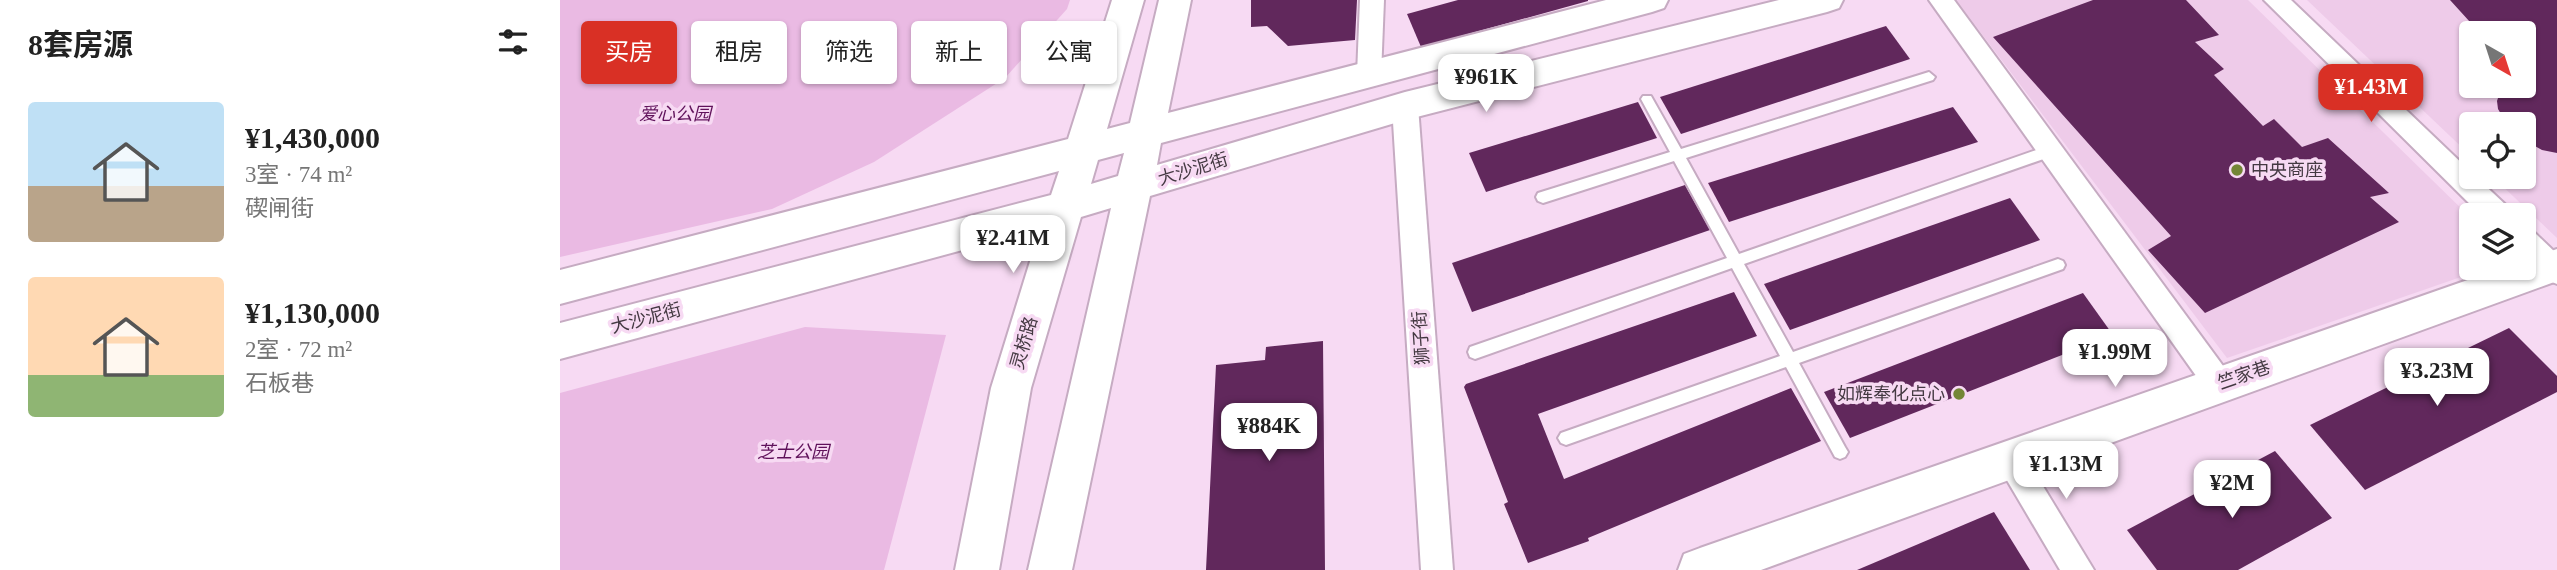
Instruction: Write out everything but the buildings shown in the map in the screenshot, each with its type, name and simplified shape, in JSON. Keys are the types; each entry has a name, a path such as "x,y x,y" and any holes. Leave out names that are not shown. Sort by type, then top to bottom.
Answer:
{"main road":[{"name":"灵桥路","path":"977,570 1011,388 1128,0"},
{"path":"1050,570 1175,0"},
{"path":"560,287 1652,0"},
{"name":"大沙泥街","path":"560,341 1064,207 1405,106 1827,0"},
{"name":"竺家巷","path":"1709,569 2219,384 2547,261"}],"street":[{"path":"1369,75 1372,0"},
{"path":"1941,0 2219,384"},
{"path":"2276,0 2486,203"},
{"name":"狮子街","path":"1405,106 1437,570"},
{"path":"2010,460 2078,570"}],"lane":[{"path":"1543,197 1928,77"},
{"path":"1647,99 1840,452"},
{"path":"1475,352 2050,151"},
{"path":"1566,438 2058,265"}],"shaded area":[{"path":"1956,0 2248,0 2459,206 2459,278 2227,358"},
{"path":"2307,0 2557,0 2557,238 2536,218 2536,203 2520,203 2506,189 2536,189 2536,112 2459,112 2459,145"}],"green space":[{"name":"爱心公园","path":"560,0 1070,0 1067,9 1056,21 1021,21 1021,60 1007,76 1007,21 911,21 911,84 996,84 874,162 772,209 560,257"},
{"name":"芝士公园","path":"805,327 946,335 884,570 560,570 560,393"}],"place":[{"name":"中央商座","path":"2237,170"},
{"name":"如辉奉化点心","path":"1959,394"}]}
